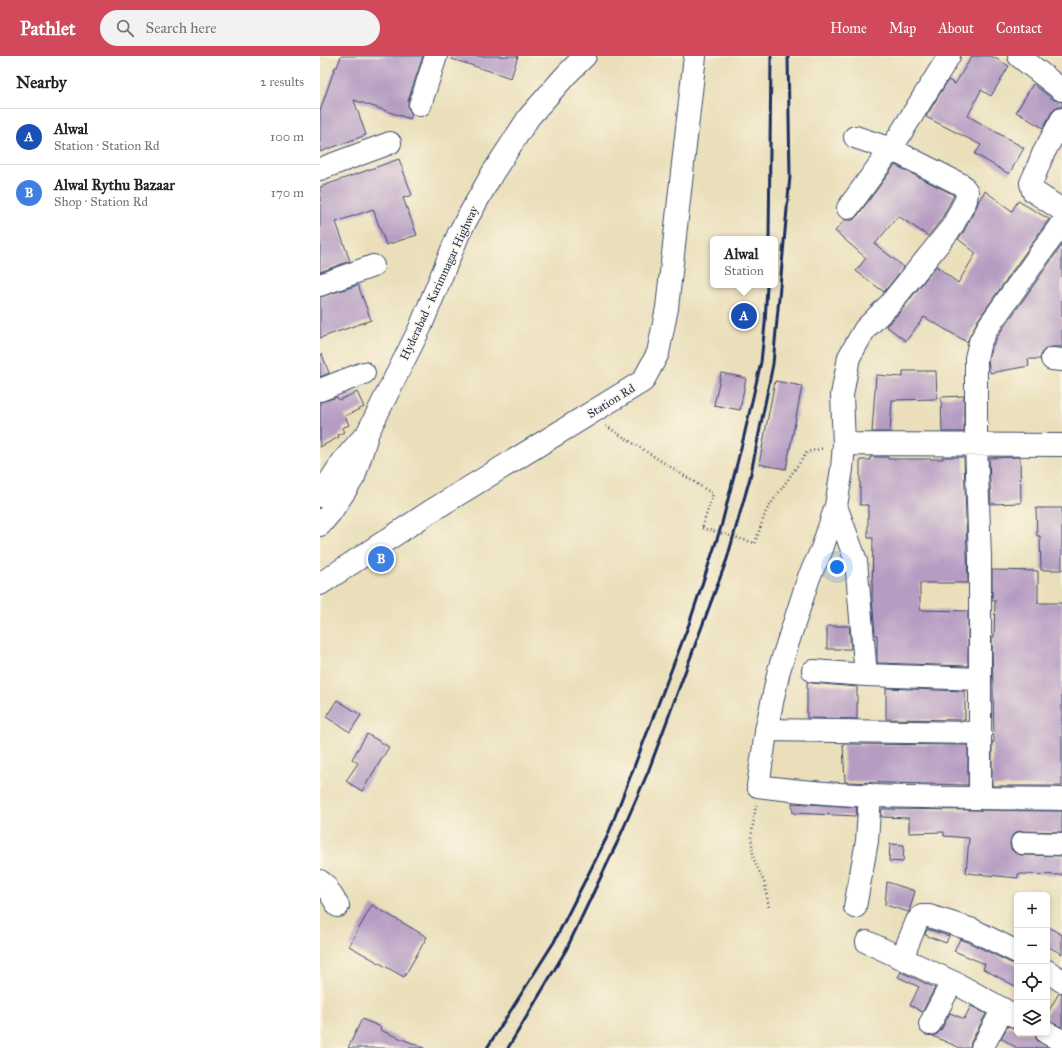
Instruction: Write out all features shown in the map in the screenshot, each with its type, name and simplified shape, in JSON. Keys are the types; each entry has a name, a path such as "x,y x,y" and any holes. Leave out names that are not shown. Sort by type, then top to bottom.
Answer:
{"street":[{"path":"420,105 436,56"},
{"name":"Hyderabad - Karimnagar Highway","path":"320,525 331,512 354,477 368,432 420,328 459,233 492,174 529,116 585,56"},
{"name":"Station Rd","path":"320,584 431,511 643,381 658,353 667,308 690,112 695,56"},
{"path":"848,208 891,149 950,56"},
{"path":"1019,56 1062,90"},
{"path":"1062,119 1043,154 1031,183 1033,191 1062,210"},
{"path":"856,137 891,149 962,185 967,192 966,200 952,227 890,304 865,329 849,357 842,395 844,444 842,469 836,506 822,550 809,577 779,670 766,730 758,786 785,790 870,795 1062,799"},
{"path":"320,169 390,143"},
{"path":"980,797 980,558 976,444 976,358 980,342 988,327 1062,223"},
{"path":"320,285 374,266"},
{"path":"320,390 364,373"},
{"path":"320,496 343,461 368,432"},
{"path":"844,444 1062,445"},
{"path":"836,506 856,561 866,675"},
{"path":"813,671 866,675 980,679"},
{"path":"766,730 980,733"},
{"path":"855,907 867,841 870,795"},
{"path":"1022,843 1062,844"},
{"path":"320,881 325,885 338,906"},
{"path":"902,958 917,921 922,916 928,916 973,930 1014,950"},
{"path":"867,942 952,982 1010,1013 982,1048"},
{"path":"1050,973 1062,981"},
{"path":"930,1024 952,982"},
{"path":"1050,1035 1062,1041"}],"path":[{"path":"589,415 713,494 702,528 755,543 766,511 807,452 844,444"},
{"path":"758,786 751,838 754,860 765,884 769,909"}],"building":[{"path":"341,56 423,56 408,101 408,108 412,114 410,119 354,100 366,135 320,152 320,111 335,67 337,67"},
{"path":"452,56 518,56 511,78 452,59"},
{"path":"972,56 991,56 1009,66 991,96 981,90 968,116 1024,148 1009,174 975,154 981,145 926,117 948,80 955,84"},
{"path":"1033,84 1054,100 1062,102 1062,107 1056,108 1051,113 1043,128 1016,112"},
{"path":"399,159 412,195 403,198 417,235 386,245 373,209 336,222 350,261 320,272 320,187"},
{"path":"895,165 954,195 941,220 928,236 898,216 875,244 904,267 884,292 856,271 866,258 835,231 845,220 853,220 858,215"},
{"path":"985,191 1012,211 1018,201 1049,219 978,320 967,342 924,317 906,341 886,326 900,312 936,266 958,283 976,253 958,239 963,233"},
{"path":"1062,245 1062,347 1047,348 1042,352 1040,359 1028,359 1029,366 990,373 988,360 992,347 999,334"},
{"path":"358,285 371,320 320,338 320,297"},
{"path":"322,354 329,373 320,377 320,355"},
{"path":"903,371 936,371 937,399 892,400 890,432 872,432 876,375 903,377"},
{"path":"721,373 746,378 740,410 714,405"},
{"path":"775,381 802,386 786,469 759,464"},
{"path":"357,392 364,407 345,416 349,425 342,428 344,432 338,435 339,437 320,447 320,402 337,397 339,400"},
{"path":"964,396 964,432 942,432 941,397"},
{"path":"870,457 888,457 888,459 943,459 943,457 964,457 968,583 920,583 920,610 968,611 968,666 877,663 877,635 875,635 872,598 873,538 868,538 868,505 860,505 860,460 870,460"},
{"path":"1020,457 1021,503 991,504 989,458"},
{"path":"1036,508 1062,508 1062,570 1041,570 1040,536 1037,536"},
{"path":"992,570 1038,571 1038,603 1062,603 1062,786 992,786 992,742 994,742 992,637 994,637 995,600 992,600"},
{"path":"827,626 849,626 851,649 827,649"},
{"path":"807,682 857,687 857,719 807,718"},
{"path":"886,688 965,691 965,720 886,719"},
{"path":"337,700 361,715 350,732 326,717"},
{"path":"367,734 389,747 362,791 346,781 358,763 352,759"},
{"path":"843,744 968,745 968,785 845,782"},
{"path":"792,803 857,807 856,816 793,813"},
{"path":"882,809 1062,811 1062,832 1016,832 1012,836 1010,843 1011,849 1015,853 1021,855 1062,856 1062,875 1018,874 1018,878 966,873 969,838 944,836 944,832 909,833 909,818 881,817"},
{"path":"890,844 904,845 903,862 889,861"},
{"path":"887,882 915,891 909,912 885,905"},
{"path":"372,905 427,937 404,977 349,946"},
{"path":"1050,928 1062,935 1062,954 1050,948"},
{"path":"927,929 949,936 946,943 925,935"},
{"path":"960,939 1014,964 1014,985 983,969 985,964 954,951"},
{"path":"901,972 935,988 922,1012 910,1005 919,987 898,977"},
{"path":"1059,993 1062,993 1062,1027 1050,1022 1050,1009"},
{"path":"971,1006 986,1014 971,1042 970,1048 960,1048 933,1036 941,1030 950,1013 964,1019"},
{"path":"362,1019 381,1027 380,1030 424,1048 348,1048"},
{"path":"1008,1026 1014,1028 1014,1036 1036,1036 1037,1040 1049,1048 1017,1048 1001,1038"}],"railway":[{"path":"769,236 771,56"},
{"path":"508,1048 566,950 617,843 648,772 727,559 750,478 773,364 790,176 788,56"},
{"path":"487,1048 554,942 607,837 689,624 721,527 744,436 761,362 767,288"}],"place":[{"name":"Alwal","path":"744,316"},
{"name":"Alwal Rythu Bazaar","path":"381,559"}]}
